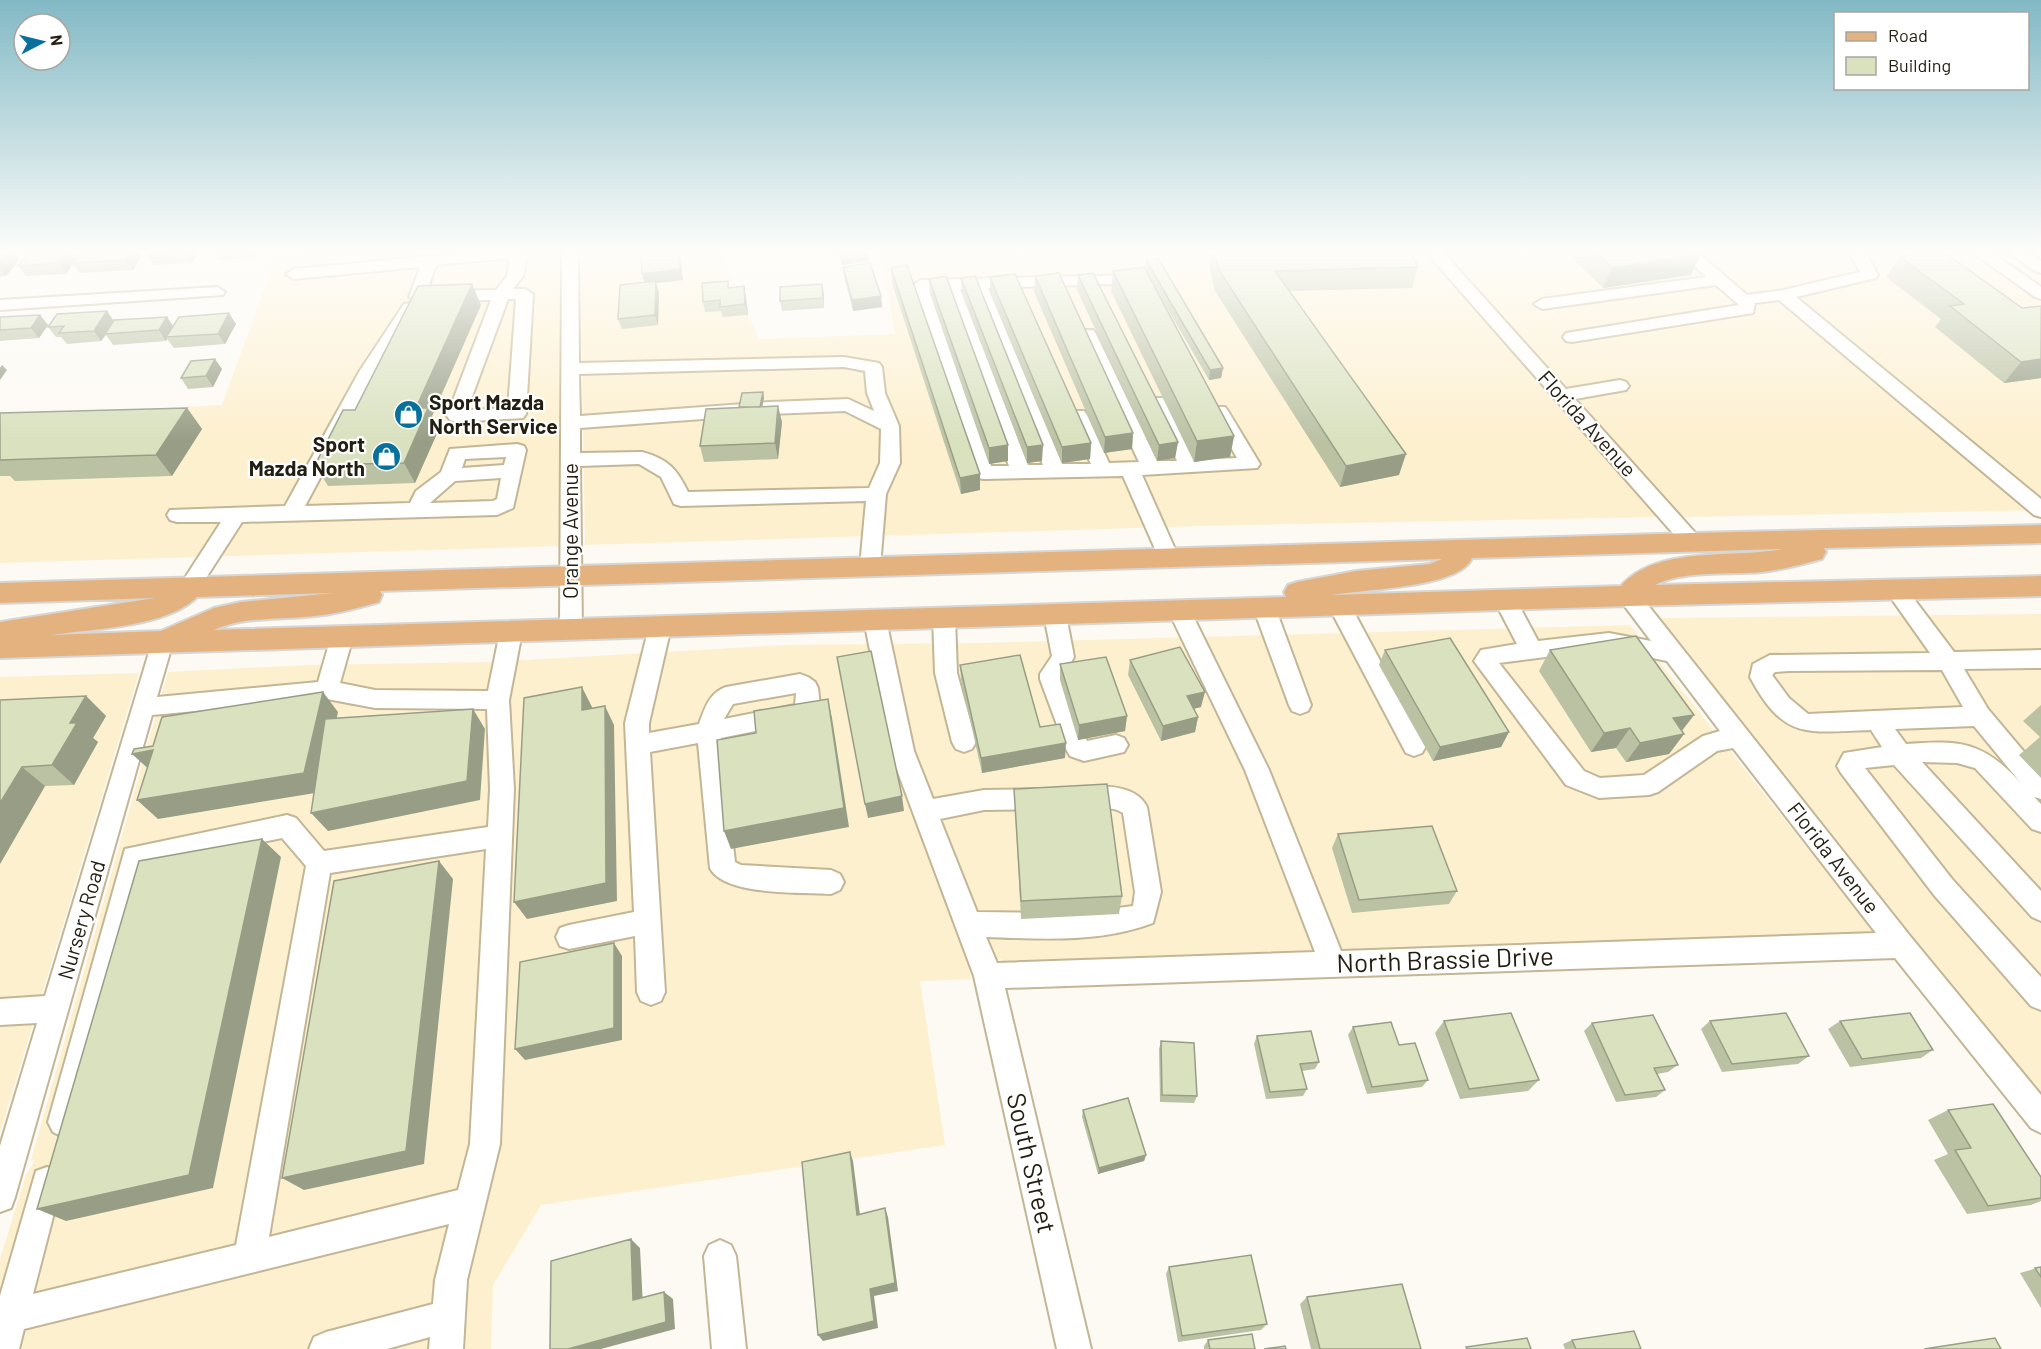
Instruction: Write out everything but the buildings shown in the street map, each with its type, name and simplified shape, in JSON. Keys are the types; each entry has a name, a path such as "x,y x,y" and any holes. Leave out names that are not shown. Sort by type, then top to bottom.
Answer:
{"main road":[{"path":"0,593 1692,542 2041,534"},
{"path":"1628,596 1641,581 1656,573 1679,568 1765,562 1888,537"},
{"path":"1190,610 1356,581 1431,573 1449,567 1458,561 1462,549"},
{"path":"162,642 214,618 241,612 317,606 435,580"},
{"path":"0,647 1894,588 2041,586"},
{"path":"0,632 156,609 177,600 190,587"}],"street":[{"path":"291,513 368,372 405,315"},
{"path":"493,315 456,416 517,414 524,315"},
{"name":"Orange Avenue","path":"571,315 571,630"},
{"path":"931,315 984,473 1250,464 1208,392"},
{"path":"962,315 1021,472"},
{"path":"991,315 1055,471"},
{"path":"1077,315 1151,468"},
{"name":"Florida Avenue","path":"1490,315 1692,542"},
{"path":"1572,337 1711,315"},
{"path":"1807,315 2041,510"},
{"path":"571,369 844,362 873,367 876,393 890,426 890,463 876,494 870,567"},
{"path":"1148,384 1190,467"},
{"path":"1562,395 1620,386"},
{"path":"1070,396 1103,470"},
{"path":"571,423 770,408 848,405 890,426"},
{"path":"177,515 236,515 498,508 506,503 517,450 457,453 450,475 423,496 417,510"},
{"path":"571,460 642,458 669,473 681,499 876,494"},
{"path":"1130,469 1169,558"},
{"path":"190,587 236,515"},
{"path":"1894,588 1948,661 1980,716 2041,789"},
{"name":"Florida Avenue","path":"1628,596 1901,945 2041,1118"},
{"path":"1505,600 1531,649"},
{"path":"1339,605 1414,746"},
{"path":"1264,608 1300,705"},
{"path":"1190,610 1257,770 1333,964"},
{"path":"1055,615 1064,657 1051,674 1078,749 1084,751 1116,745"},
{"path":"944,618 946,674 964,742"},
{"name":"South Street","path":"875,620 902,751 988,976 1074,1349"},
{"path":"651,992 637,723 660,627"},
{"path":"446,1349 451,1280 485,1144 502,789 498,700 511,632"},
{"path":"327,690 342,637"},
{"path":"1675,656 1609,641 1531,649 1489,656 1485,661 1575,778 1599,788 1648,785 1711,743 1738,737"},
{"name":"Nursery Road","path":"2,1184 56,1009 162,642"},
{"path":"1980,716 1876,718 1808,723 1797,721 1761,677 1761,670 1770,664 1789,662 2041,659"},
{"path":"144,707 327,690 375,699 498,700"},
{"path":"1876,718 1901,756 2041,909"},
{"path":"639,745 708,731 723,868 737,876 831,882"},
{"path":"2041,820 1982,760 1963,752 1852,760 1849,766 1943,887 2041,997"},
{"path":"924,811 984,800 1121,798 1135,807 1148,892 1144,915 1121,922 1013,926 968,924"},
{"path":"98,863 287,826 319,863"},
{"path":"319,863 500,836"},
{"path":"2,1349 135,857"},
{"path":"250,1257 319,863"},
{"path":"568,937 648,921"},
{"name":"North Brassie Drive","path":"988,976 1901,945"},
{"path":"0,1012 56,1009"},
{"path":"11,1316 470,1203"},
{"path":"720,1256 729,1349"},
{"path":"326,1349 448,1316"}],"shaded area":[{"path":"255,315 559,315 559,546 0,563 0,416 222,405"},
{"path":"581,315 748,315 759,339 895,334 892,315 1479,315 1657,517 1200,526 585,545"},
{"path":"1501,315 2041,315 2041,510 1683,517"},
{"path":"2041,614 2041,1095 1916,943 1910,931 1907,931 1661,620 1662,618"},
{"path":"1630,625 1874,932 1002,962 1002,959 969,965 971,979 920,981 945,1145 541,1205 493,1285 491,1349 0,1349 0,1259 26,1175 35,1160 31,1160 168,672 308,665 491,662 784,645 980,643"},
{"path":"139,673 0,1133 0,677"}],"place":[{"name":"Sport Mazda North Service","path":"408,415"},
{"name":"Sport Mazda North","path":"386,457"}]}
